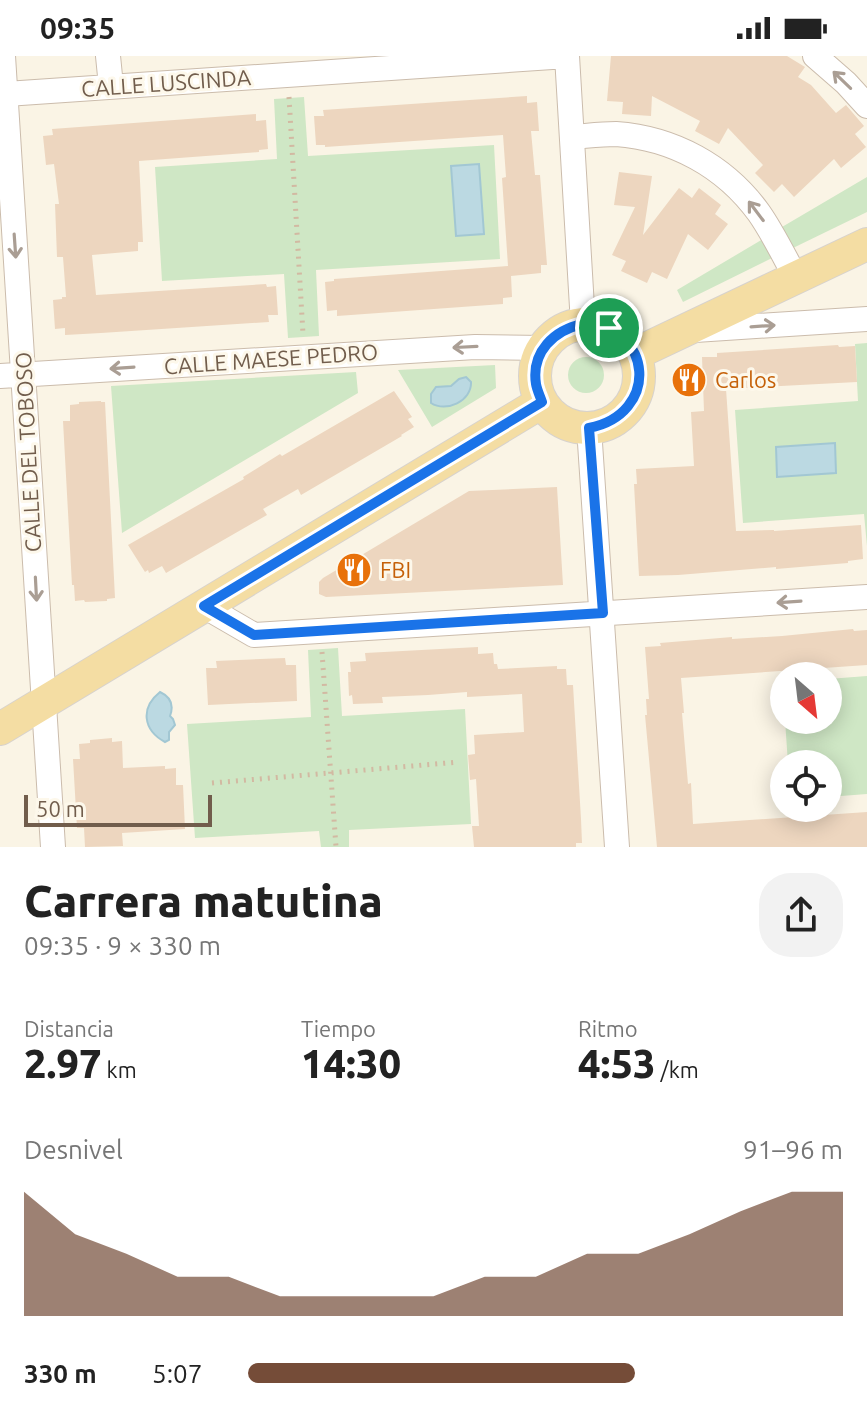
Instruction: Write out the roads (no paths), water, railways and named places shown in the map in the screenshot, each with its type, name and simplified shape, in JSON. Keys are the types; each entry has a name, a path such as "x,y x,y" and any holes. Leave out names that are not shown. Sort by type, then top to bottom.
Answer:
{"main road":[{"path":"635,354 867,244"},
{"path":"583,324 596,324 621,335 635,354 639,371 639,384 627,410 616,419 589,428 562,421 551,413 542,402 536,384 536,365 543,348 560,331 583,324"},
{"path":"0,729 542,402"}],"street":[{"name":"CALLE DEL TOBOSO","path":"3,56 12,375 43,703 53,847"},
{"path":"108,56 111,86"},
{"name":"CALLE LUSCINDA","path":"6,94 468,59 567,56"},
{"path":"567,56 583,324"},
{"path":"815,56 867,106"},
{"path":"572,137 613,134 641,137 700,159 740,190 758,211 796,278"},
{"path":"685,331 867,319"},
{"name":"CALLE MAESE PEDRO","path":"12,375 475,347 543,348"},
{"path":"589,428 617,847"},
{"path":"204,606 254,635 867,597"}],"water":[{"path":"479,164 484,234 456,236 451,166"},
{"path":"466,377 471,382 463,400 444,407 431,403 431,394 436,387 451,386"},
{"path":"835,443 836,473 777,477 776,447"},
{"path":"160,692 171,702 170,716 175,725 169,732 169,740 165,742 152,731 147,718 149,705"}],"place":[{"name":"Carlos","path":"689,380"},
{"name":"FBI","path":"354,570"}]}
